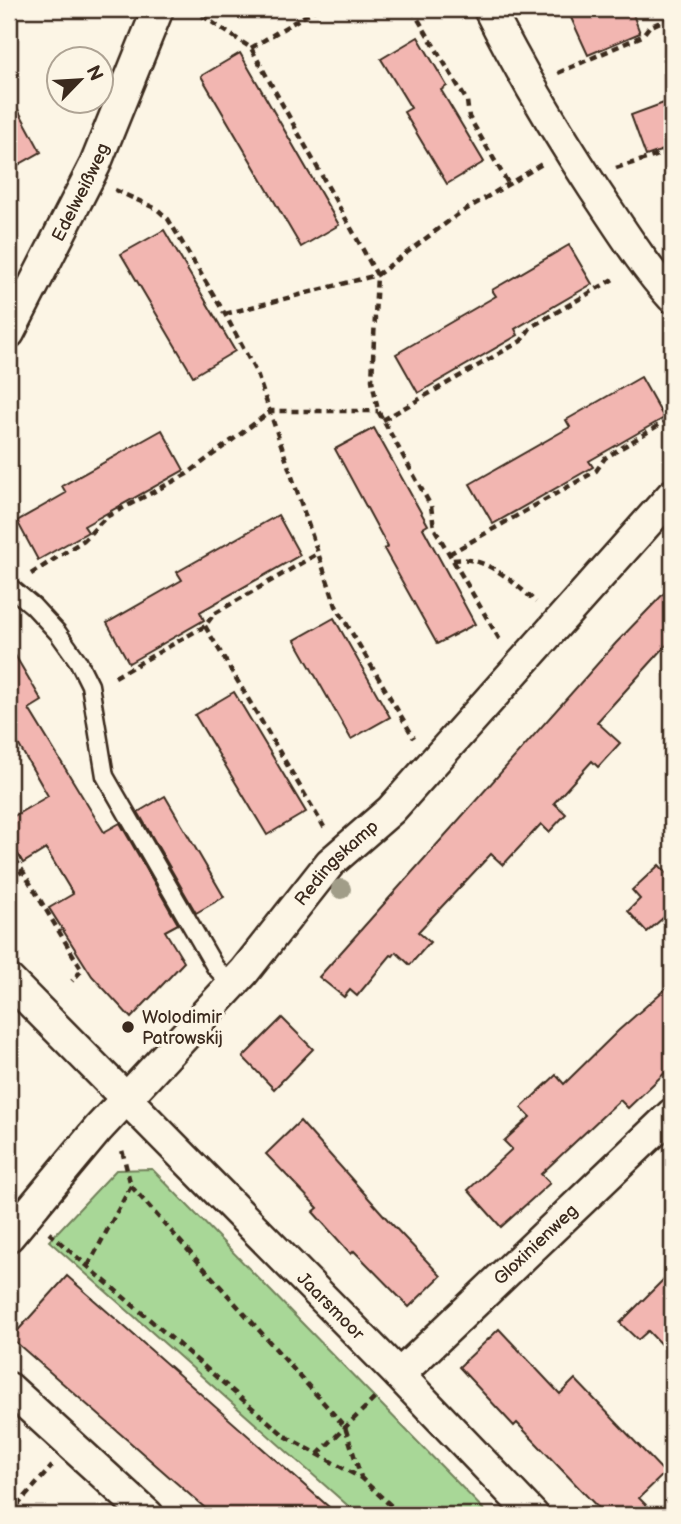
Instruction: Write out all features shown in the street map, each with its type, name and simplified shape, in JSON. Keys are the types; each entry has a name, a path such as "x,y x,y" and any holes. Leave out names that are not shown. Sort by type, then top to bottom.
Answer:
{"street":[{"name":"Edelweißweg","path":"9,333 95,166 158,9"},
{"path":"489,9 515,59 588,179 638,256 672,298"},
{"name":"Redingskamp","path":"9,1236 126,1100 232,985 330,863 391,810 672,495"},
{"name":"Jaarsmoor","path":"9,980 126,1100 389,1385 533,1515"},
{"name":"Gloxinienweg","path":"389,1385 672,1114"},
{"path":"9,1388 148,1515"}],"lane":[{"path":"9,586 33,606 58,633 78,661 90,685 106,776 215,967 232,985"}],"path":[{"path":"192,9 251,48 377,275 372,380 378,411 431,506 434,528 501,643"},
{"path":"251,48 316,9"},
{"path":"412,9 467,101 469,117 508,183"},
{"path":"546,78 642,36 649,27 672,17"},
{"path":"604,172 672,151"},
{"path":"225,314 377,275 457,215 547,160"},
{"path":"112,188 157,209 168,219 225,314 257,374 336,606 415,740"},
{"path":"383,420 521,341 531,327 620,276"},
{"path":"26,577 84,540 106,517 187,474 271,411 378,411"},
{"path":"449,554 596,471 605,458 672,417"},
{"path":"115,677 205,626 214,614 317,554"},
{"path":"453,560 472,560 488,565 536,602"},
{"path":"205,626 330,837"},
{"path":"9,848 82,970 72,981"},
{"path":"9,880 23,871"},
{"path":"122,1150 131,1186 345,1427 361,1478"},
{"path":"88,1265 131,1186"},
{"path":"43,1228 285,1436 361,1478 401,1515"},
{"path":"318,1454 389,1385"},
{"path":"9,1515 52,1466"}],"green space":[{"path":"152,1169 489,1515 353,1515 355,1512 49,1241 116,1170"}],"building":[{"path":"567,9 631,9 640,33 588,55"},
{"path":"418,37 447,86 441,90 484,162 447,184 404,112 411,108 381,59"},
{"path":"240,53 339,225 301,247 201,76"},
{"path":"9,93 41,152 9,170"},
{"path":"672,100 672,147 646,156 631,115"},
{"path":"164,230 235,351 193,376 121,254"},
{"path":"569,245 592,284 515,329 518,335 418,393 396,354 496,296 492,290"},
{"path":"641,377 664,418 589,461 593,467 493,524 470,484 570,427 566,420"},
{"path":"374,428 428,525 423,528 475,624 437,644 384,549 388,547 335,449"},
{"path":"162,430 184,470 84,526 88,532 38,560 17,521 66,493 62,486"},
{"path":"278,515 300,555 200,612 204,620 129,663 107,623 182,580 177,572"},
{"path":"672,585 672,639 597,722 620,743 598,767 592,761 554,803 566,814 549,832 541,824 503,865 491,854 418,932 430,942 410,965 396,952 357,996 350,990 344,997 319,977 616,643"},
{"path":"334,618 390,717 351,739 295,640"},
{"path":"9,645 42,701 29,709 104,832 120,823 178,924 165,931 184,962 131,1018 92,976 49,908 73,894 46,849 23,863 9,838 9,819 48,796 9,728"},
{"path":"234,692 306,812 267,835 195,715"},
{"path":"165,796 224,897 196,913 138,812"},
{"path":"659,865 672,879 672,910 647,932 628,911 640,899 632,890"},
{"path":"672,983 672,1066 628,1108 620,1100 541,1174 550,1183 501,1227 468,1190 512,1149 504,1141 530,1117 521,1108 556,1075 564,1084"},
{"path":"282,1018 313,1049 274,1089 243,1057"},
{"path":"300,1121 441,1276 409,1307 354,1251 351,1254 313,1212 318,1208 266,1154"},
{"path":"672,1271 672,1356 648,1331 638,1340 620,1323"},
{"path":"67,1276 338,1515 213,1515 11,1338"},
{"path":"499,1329 560,1394 575,1379 665,1473 639,1498 656,1515 605,1515 517,1423 514,1426 459,1367"}],"place":[{"name":"Wolodimir Patrowskij","path":"128,1027"}]}
